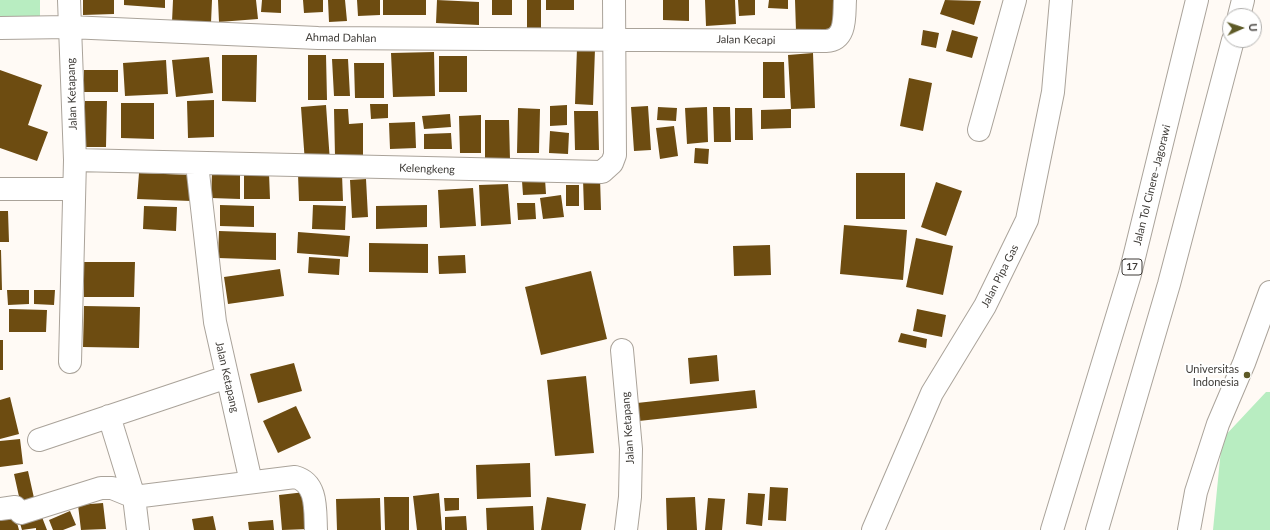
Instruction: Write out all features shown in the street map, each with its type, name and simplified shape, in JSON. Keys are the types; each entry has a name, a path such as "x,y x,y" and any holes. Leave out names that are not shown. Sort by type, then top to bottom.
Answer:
{"main road":[{"name":"Jalan Ketapang","path":"69,0 74,160 70,362"},
{"name":"Kelengkeng","path":"74,160 197,164 602,172 612,163 615,154 614,0"},
{"name":"Jalan Kecapi","path":"614,39 833,41 841,34 845,0"},
{"path":"979,130 1015,0"},
{"name":"Jalan Pipa Gas","path":"873,530 932,393 985,306 1027,220 1053,92 1061,0"},
{"name":"Jalan Tol Cinere–Jagorawi","path":"1052,530 1130,274 1198,0"},
{"name":"Ahmad Dahlan","path":"0,28 69,27 318,38 614,39"},
{"path":"1098,530 1169,284 1230,48"},
{"name":"Jalan Ketapang","path":"197,164 215,322 251,482"},
{"path":"0,189 74,189"},
{"path":"1189,530 1196,492 1218,424 1244,363 1270,292"},
{"name":"Jalan Ketapang","path":"622,350 631,449 630,497 626,530"},
{"path":"38,440 227,377"},
{"path":"110,416 134,497 138,530"},
{"path":"0,509 15,507 21,513 101,488 112,488 134,497 295,477 305,480 312,490 316,530"}],"green space":[{"path":"0,0 40,0 40,16 0,16"},
{"path":"1266,392 1270,392 1270,530 1213,530 1222,439"}],"building":[{"path":"83,0 114,0 114,14 83,15"},
{"path":"124,0 165,0 165,8 124,5"},
{"path":"173,0 212,0 211,23 172,22"},
{"path":"218,0 256,0 258,19 219,22"},
{"path":"262,0 281,0 281,13 261,12"},
{"path":"303,0 323,0 323,12 304,13"},
{"path":"328,0 345,0 347,21 329,22"},
{"path":"357,0 380,0 380,15 358,16"},
{"path":"383,0 426,0 426,15 383,15"},
{"path":"437,0 479,2 479,25 436,23"},
{"path":"492,0 512,0 512,15 492,15"},
{"path":"527,0 541,0 541,29 527,29"},
{"path":"546,0 574,0 574,10 546,10"},
{"path":"663,0 689,0 689,21 663,20"},
{"path":"705,0 735,0 736,24 706,26"},
{"path":"738,0 755,0 755,15 739,16"},
{"path":"769,0 788,0 788,9 768,8"},
{"path":"795,0 833,0 833,31 796,31"},
{"path":"945,0 981,1 974,25 940,14"},
{"path":"923,30 939,33 936,48 921,45"},
{"path":"952,30 978,37 972,58 946,51"},
{"path":"577,48 595,49 593,105 575,104"},
{"path":"434,52 435,96 393,97 391,53"},
{"path":"813,53 815,108 791,109 788,55"},
{"path":"222,55 257,55 256,102 222,101"},
{"path":"308,55 326,55 327,100 308,100"},
{"path":"439,56 467,56 467,92 439,92"},
{"path":"209,57 213,93 176,97 172,60"},
{"path":"332,59 348,59 350,96 334,96"},
{"path":"166,60 168,94 125,96 123,63"},
{"path":"763,62 784,62 785,98 763,98"},
{"path":"354,63 384,63 384,98 355,98"},
{"path":"0,70 42,85 28,125 48,132 37,161 0,148"},
{"path":"84,70 118,70 118,92 84,92"},
{"path":"909,78 932,83 923,131 900,126"},
{"path":"214,100 214,137 188,138 187,101"},
{"path":"85,101 107,101 106,147 84,147"},
{"path":"121,103 154,103 154,139 121,138"},
{"path":"370,104 388,104 388,118 371,119"},
{"path":"326,105 330,162 305,163 301,107"},
{"path":"567,105 567,125 550,126 550,106"},
{"path":"648,106 651,150 634,151 631,107"},
{"path":"658,107 677,108 676,121 657,120"},
{"path":"707,107 708,142 687,144 685,108"},
{"path":"713,107 730,107 731,142 714,142"},
{"path":"518,108 540,109 539,153 517,153"},
{"path":"735,108 752,108 753,140 735,140"},
{"path":"334,109 348,109 349,124 363,123 363,155 335,156"},
{"path":"791,109 791,128 761,129 761,110"},
{"path":"574,111 598,111 599,150 575,150"},
{"path":"450,114 451,127 424,129 422,116"},
{"path":"481,115 481,153 460,153 459,116"},
{"path":"485,120 509,120 510,160 485,160"},
{"path":"415,122 416,148 390,149 389,123"},
{"path":"674,126 678,156 660,159 656,128"},
{"path":"550,131 569,133 568,154 549,153"},
{"path":"451,133 452,149 424,149 424,134"},
{"path":"695,148 709,149 708,164 694,163"},
{"path":"139,173 192,175 191,201 137,199"},
{"path":"212,173 240,174 240,199 211,198"},
{"path":"244,173 269,173 270,199 244,199"},
{"path":"856,173 905,173 905,219 856,219"},
{"path":"298,174 342,174 343,201 299,201"},
{"path":"600,178 601,210 584,210 583,179"},
{"path":"366,179 368,217 352,218 350,180"},
{"path":"545,179 546,194 523,195 522,181"},
{"path":"936,182 962,191 946,236 921,227"},
{"path":"508,184 511,224 481,226 479,185"},
{"path":"566,185 579,185 579,206 566,206"},
{"path":"473,188 476,226 440,228 438,190"},
{"path":"561,195 564,217 543,219 540,198"},
{"path":"517,203 535,203 536,219 518,220"},
{"path":"220,205 254,206 254,227 220,226"},
{"path":"313,205 346,206 345,230 312,229"},
{"path":"427,205 427,227 376,229 376,206"},
{"path":"144,206 177,207 176,231 143,229"},
{"path":"0,211 8,211 9,242 0,242"},
{"path":"844,225 907,230 903,280 840,274"},
{"path":"219,231 276,233 276,260 218,258"},
{"path":"298,232 350,236 348,257 297,253"},
{"path":"916,238 953,246 943,295 906,287"},
{"path":"369,243 428,244 428,273 369,272"},
{"path":"770,245 771,275 734,276 733,246"},
{"path":"1,250 2,290 0,290"},
{"path":"465,255 466,273 439,274 438,256"},
{"path":"309,257 340,259 339,275 308,273"},
{"path":"84,262 135,262 134,297 84,297"},
{"path":"280,269 284,296 228,304 224,277"},
{"path":"591,271 607,339 541,355 525,287"},
{"path":"7,290 29,290 29,304 8,305"},
{"path":"34,290 55,290 54,305 34,304"},
{"path":"84,306 140,307 139,348 83,347"},
{"path":"9,309 47,310 46,332 9,332"},
{"path":"917,309 946,315 942,337 913,331"},
{"path":"901,333 927,339 926,348 898,342"},
{"path":"0,340 3,340 3,370 0,370"},
{"path":"717,355 719,381 690,384 688,358"},
{"path":"294,363 302,391 258,403 250,374"},
{"path":"586,376 594,453 555,456 547,380"},
{"path":"755,390 757,408 639,421 637,403"},
{"path":"10,397 19,434 0,439 0,400"},
{"path":"296,406 311,438 278,453 263,421"},
{"path":"20,439 23,464 0,467 0,441"},
{"path":"530,463 531,497 477,499 476,465"},
{"path":"28,471 36,507 22,510 14,474"},
{"path":"770,487 788,488 786,521 768,520"},
{"path":"305,492 309,529 282,530 279,495"},
{"path":"439,493 442,530 417,530 413,496"},
{"path":"748,493 765,494 762,526 746,524"},
{"path":"384,497 409,497 409,530 385,530"},
{"path":"547,497 586,504 581,530 541,530"},
{"path":"695,497 697,530 667,530 666,498"},
{"path":"380,498 381,530 337,530 336,499"},
{"path":"444,498 459,498 459,510 445,511"},
{"path":"708,498 725,499 722,530 705,530"},
{"path":"103,503 106,529 81,530 78,505"},
{"path":"533,506 534,530 487,530 486,508"},
{"path":"70,511 76,525 63,530 53,530 49,520"},
{"path":"14,512 19,530 0,530 0,516"},
{"path":"40,512 47,530 36,530 36,528 22,530 19,520"},
{"path":"213,516 216,530 194,530 192,519"},
{"path":"466,516 467,530 445,530 445,517"},
{"path":"273,520 274,530 249,530 248,522"}],"place":[{"name":"Universitas Indonesia","path":"1247,375"}]}
